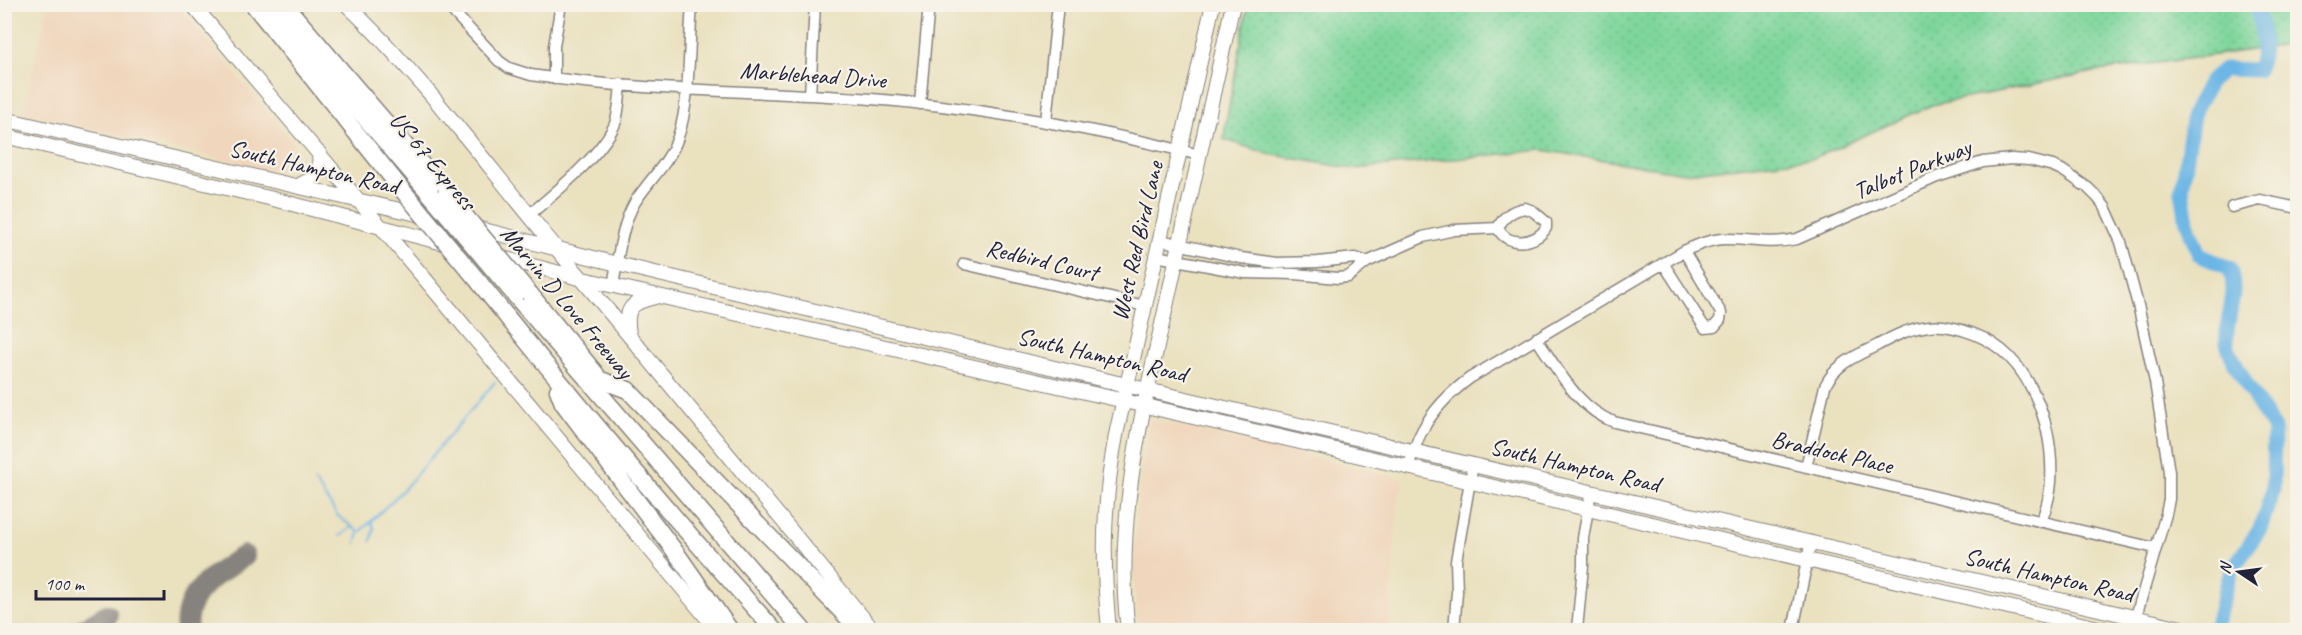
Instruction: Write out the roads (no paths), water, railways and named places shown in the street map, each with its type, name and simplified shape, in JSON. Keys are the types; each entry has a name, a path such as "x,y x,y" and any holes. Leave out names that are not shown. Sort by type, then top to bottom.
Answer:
{"highway":[{"path":"253,4 548,368 774,630"},
{"name":"US 67 Express","path":"268,4 438,194"},
{"name":"Marvin D Love Freeway","path":"284,4 523,295 601,380 814,630"},
{"path":"523,295 584,377 749,584 782,630"},
{"path":"548,368 563,403 677,554 730,630"},
{"path":"584,377 803,630"},
{"path":"601,380 628,390 862,630"}],"main road":[{"path":"192,4 717,630"},
{"name":"Marvin D Love Freeway","path":"346,4 370,27 424,88 873,630"},
{"name":"West Red Bird Lane","path":"1109,630 1105,592 1106,495 1117,430 1213,4"},
{"name":"West Red Bird Lane","path":"1128,630 1124,541 1127,505 1147,390 1233,4"},
{"path":"1187,117 1207,122"},
{"path":"7,136 8,120"},
{"name":"South Hampton Road","path":"8,120 298,186 1147,390 1811,541 2134,625 2190,630"},
{"name":"South Hampton Road","path":"7,136 379,226 583,279 1144,405 2107,630"},
{"path":"118,162 121,145"},
{"path":"298,186 317,174 320,167 319,153"},
{"path":"613,286 614,317"},
{"path":"629,334 626,317 633,305 638,301 661,296"},
{"path":"828,334 831,314"},
{"path":"878,345 882,327"},
{"path":"1701,536 1705,518"},
{"path":"1105,592 1125,591"}],"street":[{"name":"Marblehead Drive","path":"446,4 504,65 520,72 554,79 686,89 860,98 920,104 1046,121 1200,155"},
{"path":"554,79 554,46 561,4"},
{"path":"613,286 623,236 633,205 647,183 670,156 679,136 686,89 692,4"},
{"path":"810,95 815,4"},
{"path":"920,104 929,4"},
{"path":"1046,121 1058,4"},
{"path":"529,215 577,172 610,134 618,112 621,84"},
{"name":"Talbot Parkway","path":"1408,467 1422,431 1443,401 1456,388 1684,251 1711,240 1770,243 1797,239 1968,165 2011,159 2029,160 2062,170 2088,188 2105,207 2121,242 2139,309 2155,381 2170,479 2169,499 2134,625"},
{"path":"2232,207 2260,200 2298,208"},
{"path":"1160,240 1322,277 1348,277 1367,262 1423,237 1454,230 1498,228"},
{"path":"1663,263 1706,328 1714,327 1721,313 1684,251"},
{"path":"1156,256 1237,272 1355,258 1367,262"},
{"path":"1237,272 1241,258"},
{"path":"1318,262 1322,277"},
{"name":"Redbird Court","path":"964,264 1145,306"},
{"path":"1806,467 1825,386 1840,365 1901,333 1918,327 1955,328 1980,337 2001,349 2018,366 2034,392 2051,454 2051,484 2041,522"},
{"name":"Braddock Place","path":"1536,338 1587,408 1603,418 2155,548"},
{"path":"1455,630 1456,561 1473,464"},
{"path":"1577,630 1587,509 1591,492"},
{"path":"1793,630 1811,541"}],"waterway":[{"path":"2216,624 2231,571 2260,529 2273,490 2274,429 2229,350 2227,332 2233,289 2230,268 2199,255 2187,222 2182,191 2193,114 2210,81 2224,69 2257,70 2262,54 2263,37 2255,4"},
{"path":"356,543 359,533 404,489 495,382"},
{"path":"314,481 338,516 359,532"},
{"path":"371,521 374,528 371,541"},
{"path":"340,536 352,527"}]}
